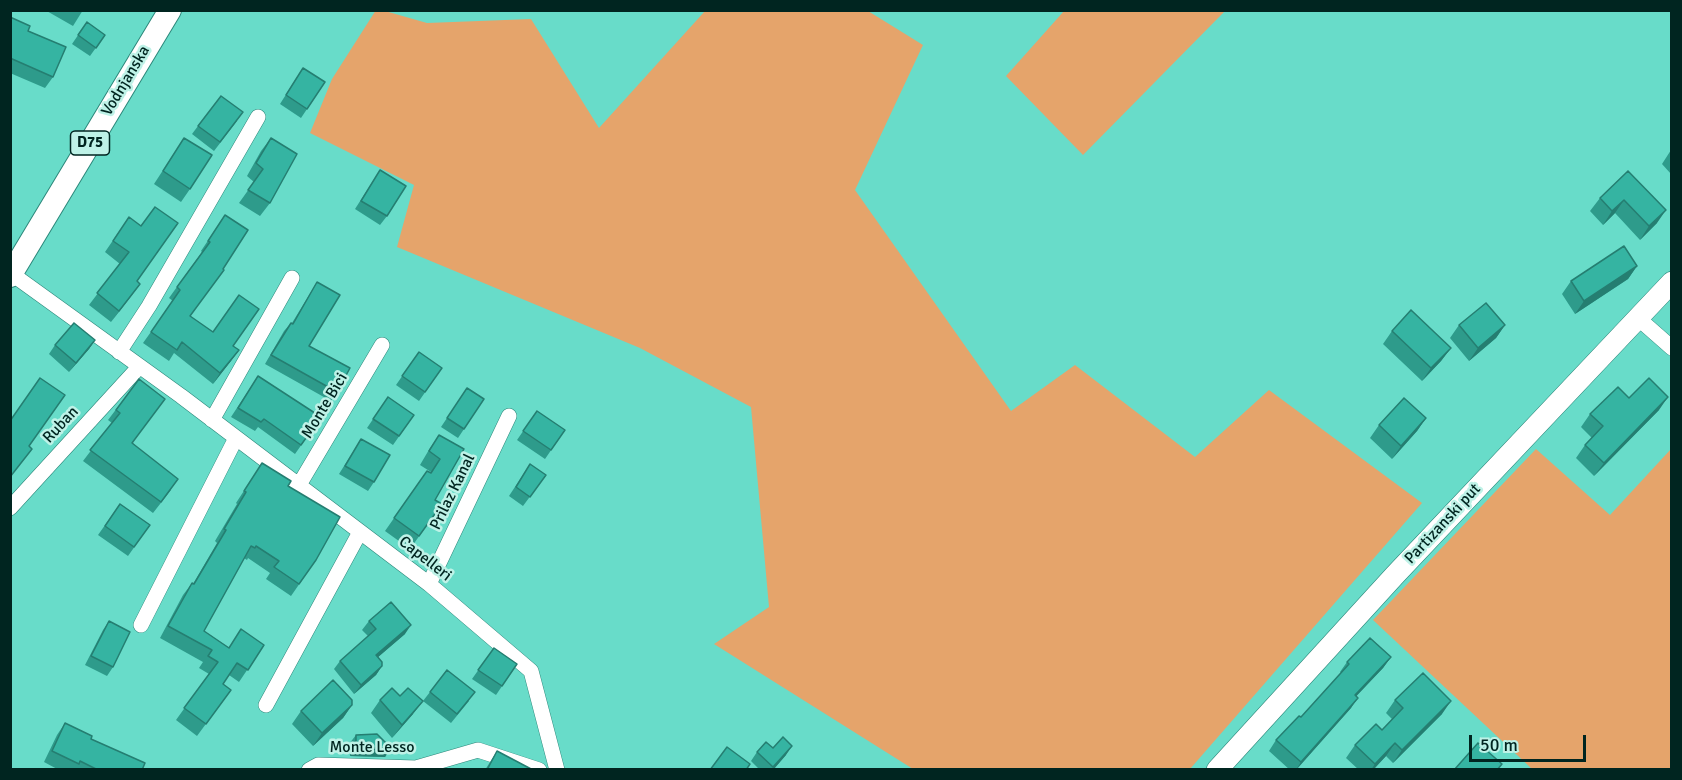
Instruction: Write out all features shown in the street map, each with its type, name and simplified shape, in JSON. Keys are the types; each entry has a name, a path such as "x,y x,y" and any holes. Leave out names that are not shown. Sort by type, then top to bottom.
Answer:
{"main road":[{"name":"Vodnjanska","path":"11,275 170,10"}],"street":[{"path":"119,351 149,306 258,117"},
{"name":"Capelleri","path":"11,275 119,351 299,485 429,584 531,671 557,770"},
{"path":"212,420 291,278"},
{"name":"Partizanski put","path":"1217,770 1395,575 1639,319 1671,282"},
{"path":"1639,319 1671,348"},
{"name":"Monte Bici","path":"299,485 382,345"},
{"name":"Ruban","path":"10,508 139,367"},
{"name":"Prilaz Kanal","path":"429,584 509,416"},
{"path":"141,625 236,438"},
{"path":"266,705 360,532"},
{"name":"Monte Lesso","path":"309,770 318,765 416,768 478,750 539,770"}],"shaded area":[{"path":"376,10 427,23 531,19 599,128 705,11 868,11 923,45 855,190 1011,411 1075,365 1195,457 1269,390 1422,503 1190,769 913,769 714,644 769,607 751,407 640,348 397,247 414,185 310,133 332,79"},
{"path":"1064,11 1225,11 1083,155 1006,76"},
{"path":"1536,449 1610,515 1671,449 1671,769 1532,769 1373,620"}],"building":[{"path":"10,17 30,26 28,31 66,47 53,77 10,58"},
{"path":"87,22 105,35 96,48 78,35"},
{"path":"303,68 325,82 307,109 286,95"},
{"path":"221,96 243,112 220,142 198,126"},
{"path":"184,138 212,155 190,189 163,171"},
{"path":"271,138 297,154 270,203 248,190 263,169 256,163"},
{"path":"380,170 406,186 387,216 361,201"},
{"path":"1628,171 1666,210 1649,226 1624,200 1612,211 1600,198"},
{"path":"155,207 178,223 137,281 140,284 119,311 97,293 129,252 113,241 129,217 141,226"},
{"path":"225,215 248,230 224,270 190,316 213,332 239,295 259,309 233,346 239,350 220,373 182,342 177,350 151,332 180,290 177,287 210,242 208,241"},
{"path":"1624,246 1637,266 1584,301 1571,281"},
{"path":"317,282 340,295 309,346 350,368 337,392 271,355 291,323 293,324"},
{"path":"1486,303 1505,325 1478,348 1459,325"},
{"path":"1411,310 1451,348 1431,368 1392,331"},
{"path":"74,323 95,340 76,363 55,345"},
{"path":"419,352 442,368 425,392 402,376"},
{"path":"258,376 321,417 301,445 264,419 261,422 238,408"},
{"path":"40,378 65,395 29,446 32,449 10,477 10,421"},
{"path":"1649,378 1668,397 1604,463 1585,445 1603,426 1590,414 1618,387 1629,398"},
{"path":"139,379 165,399 132,443 178,479 161,502 90,450 120,413 116,410"},
{"path":"467,388 484,399 464,429 447,418"},
{"path":"388,397 414,415 399,436 373,419"},
{"path":"1404,398 1426,418 1401,446 1379,425"},
{"path":"537,411 565,430 551,450 523,431"},
{"path":"439,435 464,449 435,500 442,504 419,536 394,518 427,471 431,473 440,459 429,451"},
{"path":"361,439 390,455 374,482 345,466"},
{"path":"262,463 291,481 288,486 340,517 316,560 299,584 274,567 279,561 256,546 255,548 251,546 204,631 229,648 241,629 264,645 248,670 237,663 223,684 231,690 206,724 184,708 218,662 208,656 212,650 168,626 226,530 224,529 246,492 244,491"},
{"path":"530,464 546,475 530,497 516,487"},
{"path":"120,504 150,525 134,547 105,526"},
{"path":"391,602 411,625 376,655 382,662 382,666 361,685 340,661 376,629 369,621"},
{"path":"109,621 130,632 113,667 91,656"},
{"path":"1370,638 1391,657 1355,695 1358,698 1301,762 1276,740 1299,716 1301,717"},
{"path":"494,648 517,664 502,686 478,670"},
{"path":"447,670 475,692 457,714 430,692"},
{"path":"1423,673 1451,701 1402,750 1395,743 1375,764 1355,745 1376,724 1382,730 1403,708 1395,700"},
{"path":"333,680 352,700 352,705 322,733 301,711"},
{"path":"392,688 400,696 408,688 423,701 402,725 380,700"},
{"path":"65,723 92,736 91,739 145,763 142,770 98,770 52,751"},
{"path":"377,734 391,748 356,747 356,735"},
{"path":"783,737 792,746 773,767 757,752 766,742 773,748"},
{"path":"1478,743 1502,764 1497,770 1454,770"},
{"path":"727,747 750,764 746,770 710,770"},
{"path":"497,751 533,770 487,770"}]}
